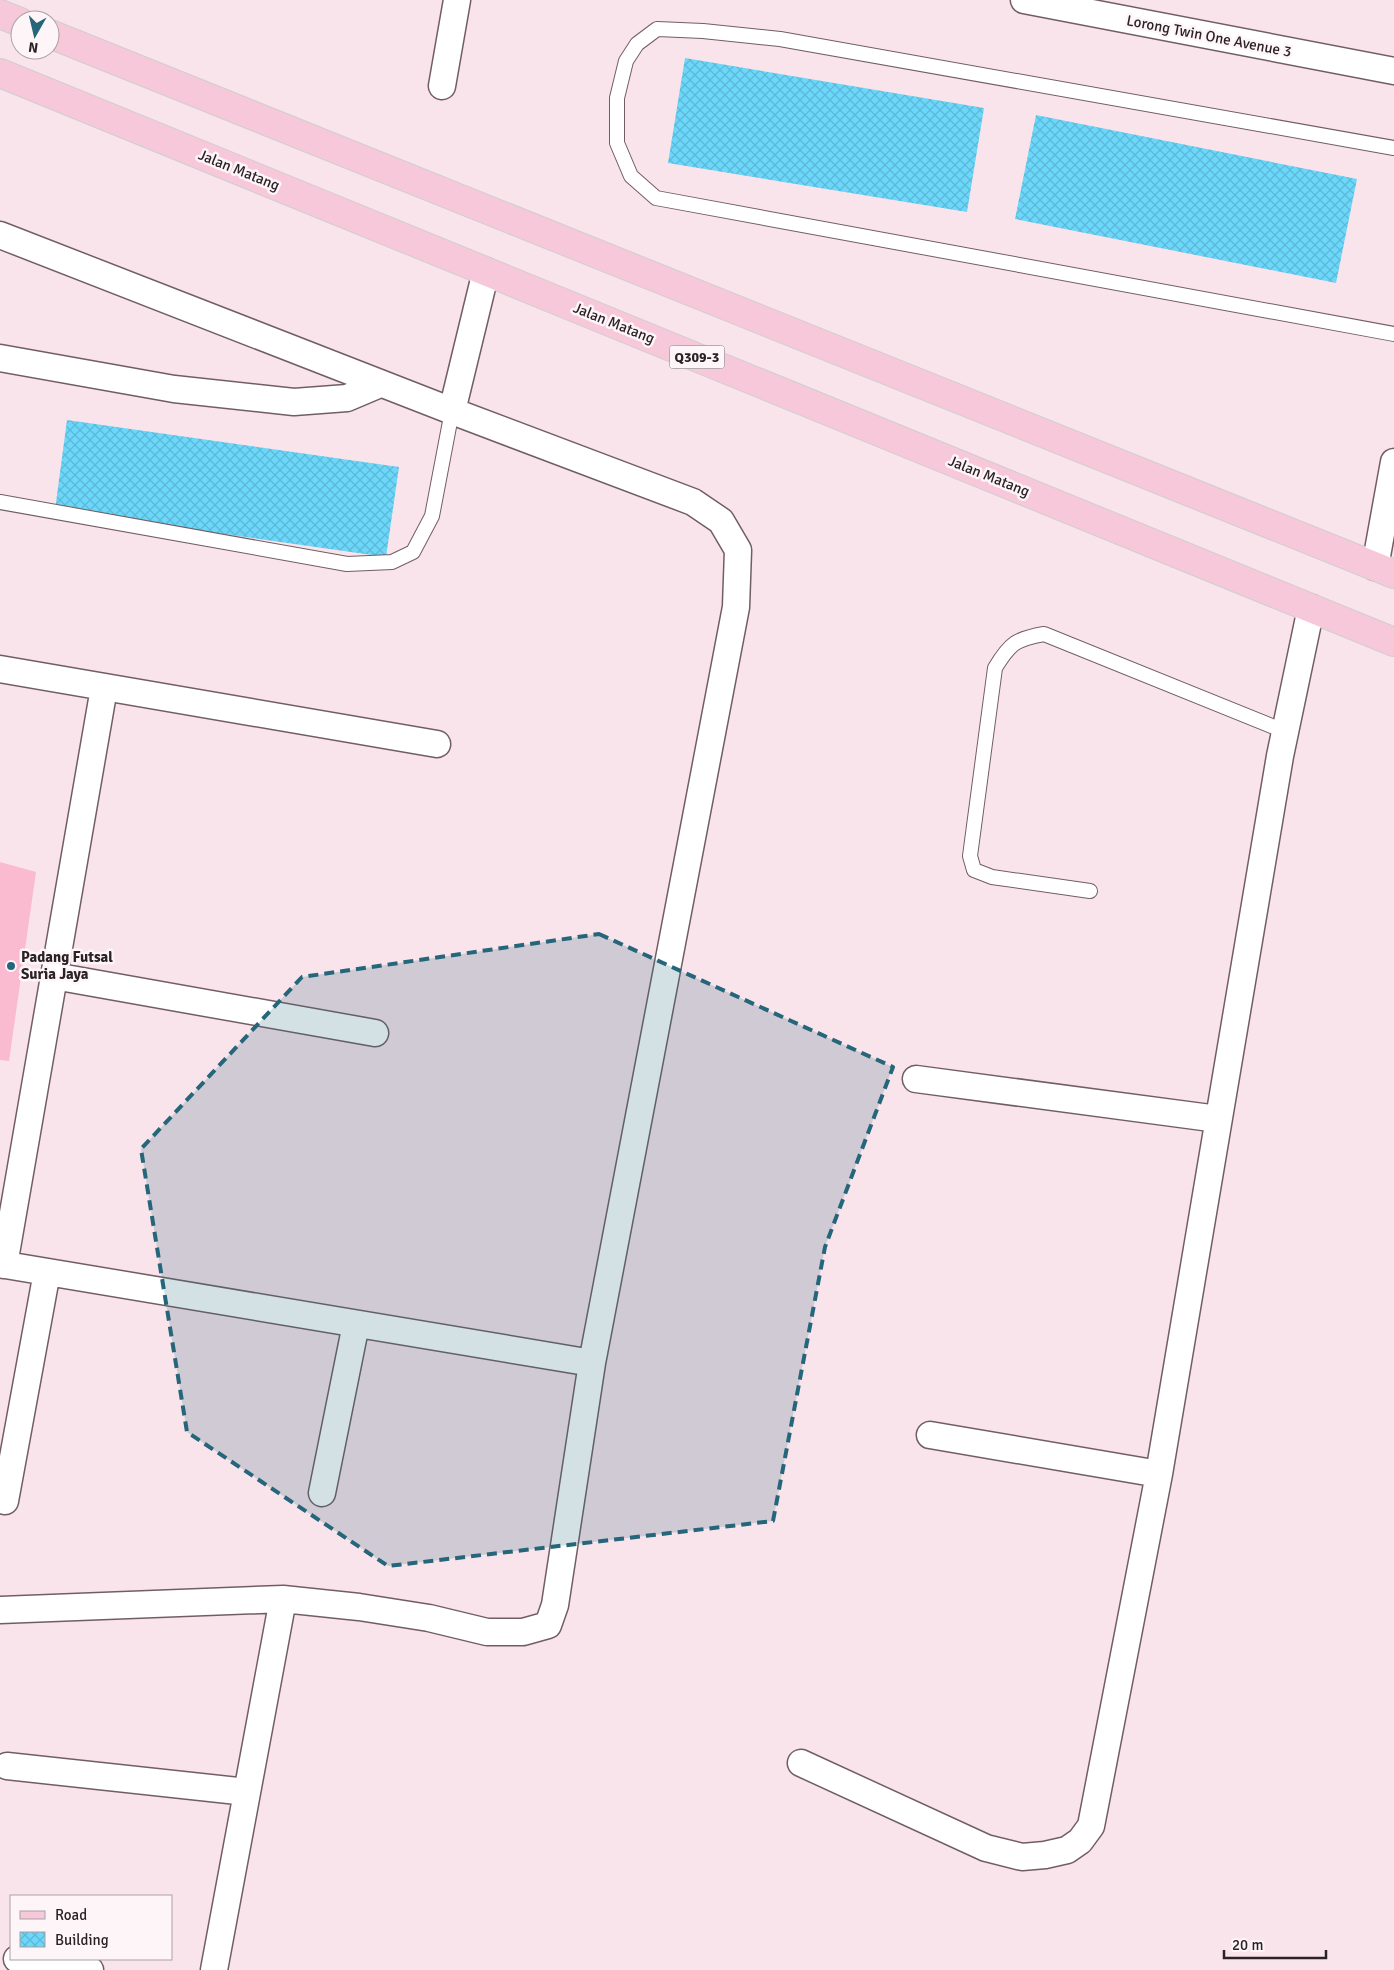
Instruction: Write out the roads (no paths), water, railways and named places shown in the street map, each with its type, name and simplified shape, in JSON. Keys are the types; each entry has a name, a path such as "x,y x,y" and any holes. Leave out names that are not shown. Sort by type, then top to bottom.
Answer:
{"main road":[{"path":"60,38 1384,570"},
{"name":"Jalan Matang","path":"0,73 1394,642"}],"street":[{"path":"442,86 457,0"},
{"name":"Lorong Twin One Avenue 3","path":"1024,0 1394,71"},
{"path":"0,235 380,384 693,502 721,521 738,550 736,607 592,1363 556,1605 548,1625 523,1632 487,1632 420,1616 283,1599 0,1610"},
{"path":"452,411 486,271"},
{"path":"0,358 174,389 294,402 347,398 380,384"},
{"path":"1384,570 1394,462"},
{"path":"801,1764 986,1848 1022,1857 1067,1850 1080,1841 1091,1826 1158,1474 1284,732 1311,608"},
{"path":"0,669 437,744"},
{"path":"104,688 2,1265 592,1363"},
{"path":"54,976 375,1033"},
{"path":"916,1079 1218,1119"},
{"path":"5,1501 47,1272"},
{"path":"322,1493 356,1324"},
{"path":"930,1435 1158,1474"},
{"path":"214,1970 283,1599"},
{"path":"6,1766 247,1792"},
{"path":"24,1960 90,1970"}],"lane":[{"path":"1394,148 780,39 703,31 657,29 637,44 626,61 617,98 617,143 631,176 656,198 1394,334"},
{"path":"0,502 347,564 392,562 413,552 432,516 452,411"},
{"path":"1090,891 992,877 974,870 970,856 995,668 1006,650 1024,637 1044,634 1284,732"}],"place":[{"name":"Padang Futsal Suria Jaya","path":"11,966"}]}
